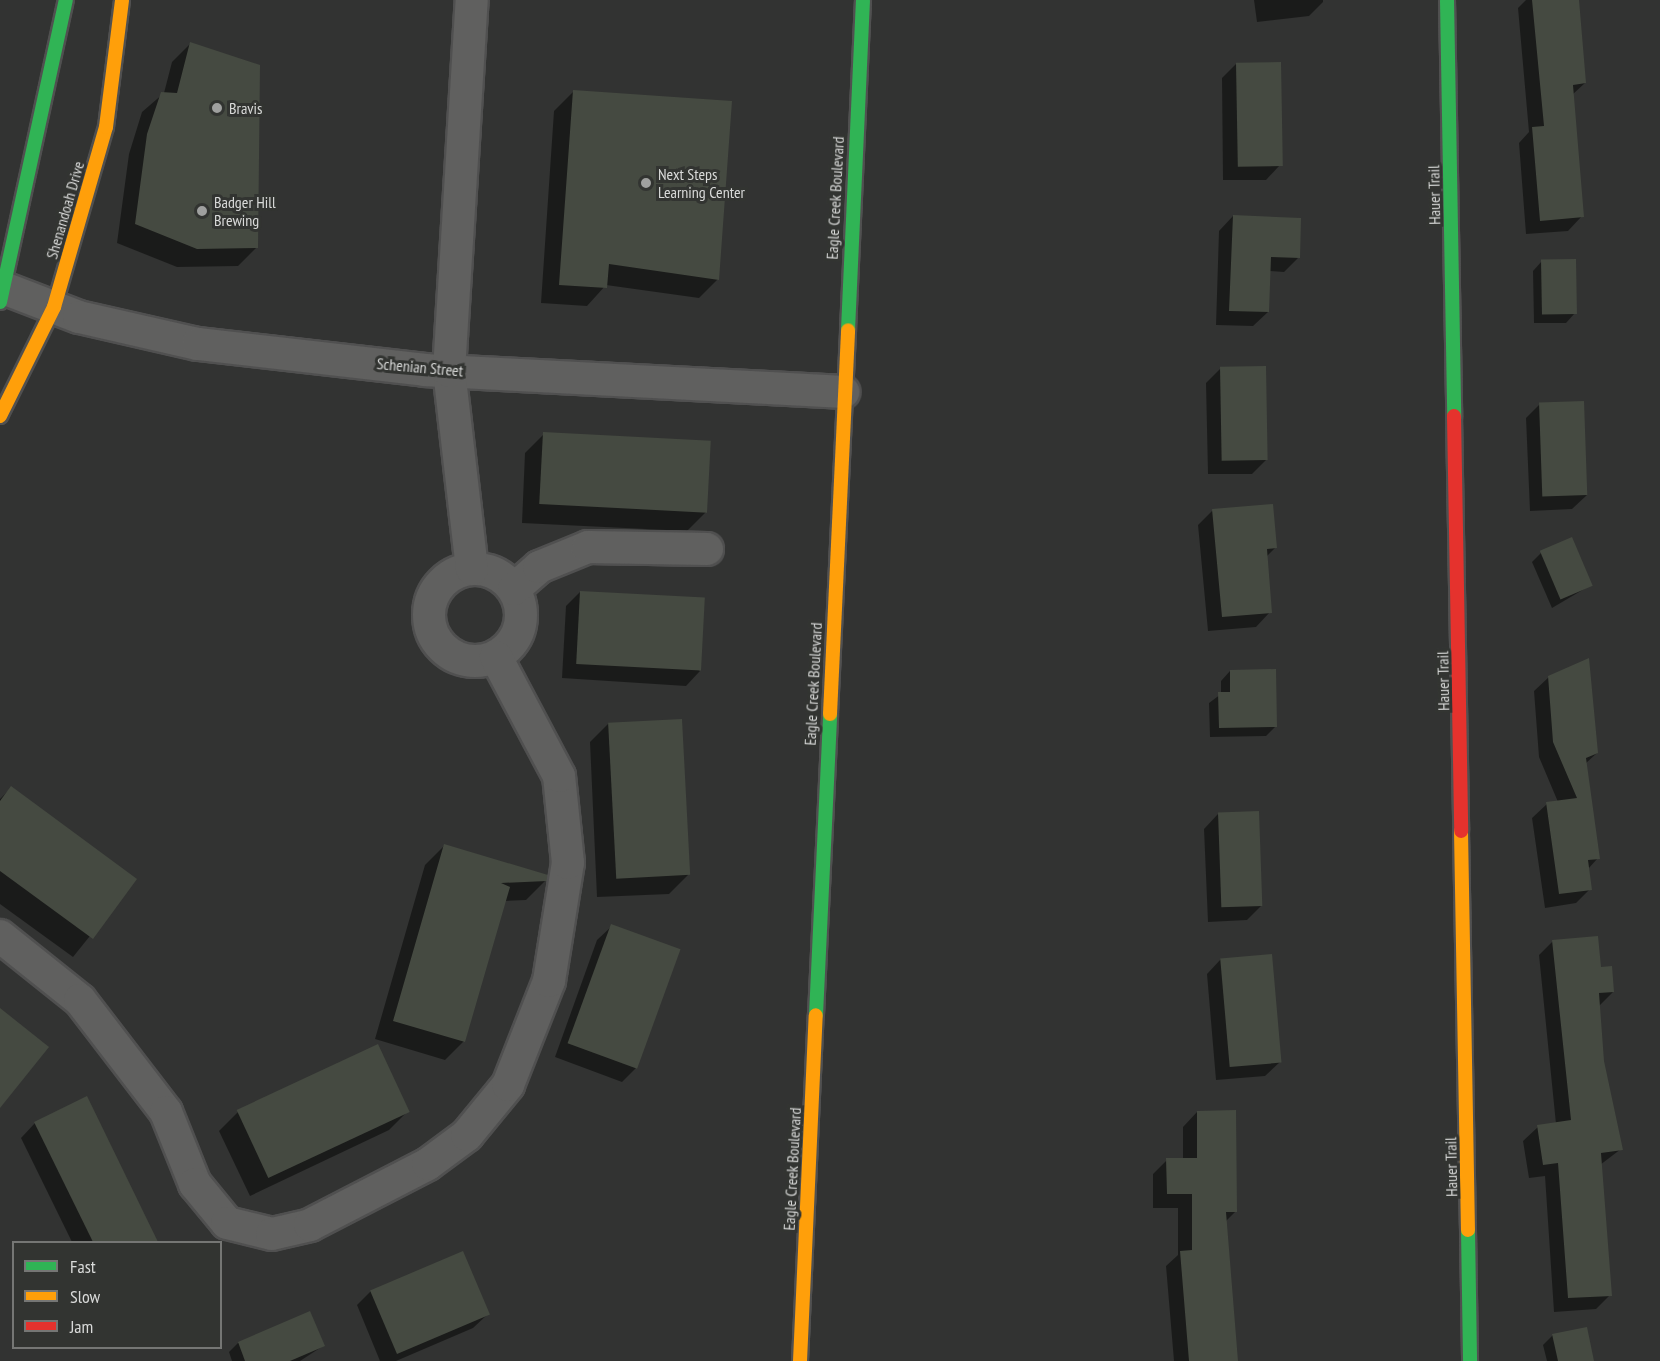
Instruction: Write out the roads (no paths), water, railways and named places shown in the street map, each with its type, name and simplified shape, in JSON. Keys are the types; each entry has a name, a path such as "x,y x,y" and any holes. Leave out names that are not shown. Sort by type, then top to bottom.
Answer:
{"street":[{"path":"3,295 66,0"},
{"name":"Shenandoah Drive","path":"0,416 54,308 106,127 122,0"},
{"path":"472,0 449,371 472,569"},
{"name":"Hauer Trail","path":"1447,0 1470,1361"},
{"name":"Eagle Creek Boulevard","path":"800,1361 843,392 863,3"},
{"name":"Schenian Street","path":"3,295 198,344 449,371 843,392"},
{"path":"514,589 539,567 588,547 707,549"},
{"path":"472,569 495,574 514,589 520,603 520,627 509,648 496,657 465,660 451,655 432,633 430,604 436,590 452,576 472,569"},
{"path":"0,936 80,1000 166,1112 195,1184 227,1223 272,1234 310,1225 428,1164 468,1135 508,1085 549,981 568,863 559,776 496,657"}],"place":[{"name":"Bravis","path":"217,108"},
{"name":"Next Steps Learning Center","path":"646,183"},
{"name":"Badger Hill Brewing","path":"202,211"}]}
